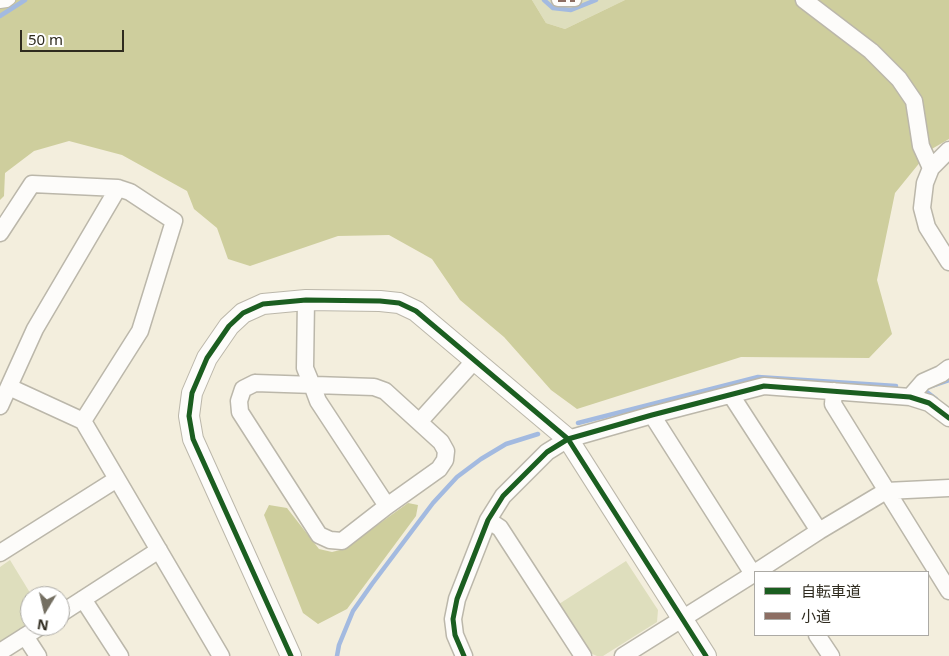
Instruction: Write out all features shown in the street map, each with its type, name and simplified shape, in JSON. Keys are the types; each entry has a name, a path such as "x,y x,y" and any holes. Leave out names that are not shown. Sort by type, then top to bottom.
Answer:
{"street":[{"path":"558,0 575,0"},
{"path":"804,0 871,51 899,79 914,101 922,146 931,168"},
{"path":"949,150 931,168 925,183 922,208 927,227 949,262"},
{"path":"2,225 32,184 118,188 130,192 174,221 140,331 83,421"},
{"path":"0,406 35,329 118,188"},
{"path":"306,300 305,368 318,401 386,506"},
{"path":"291,656 193,439 189,416 192,393 207,358 229,326 243,313 263,304 306,300 380,301 398,303 416,311 568,439 706,656"},
{"path":"420,422 475,360"},
{"path":"910,397 923,382 949,368"},
{"path":"255,383 374,387 384,391 420,422 441,442 446,451 445,460 439,469 386,506 342,541 330,540 320,536 240,412 239,400 243,390 255,383"},
{"path":"464,656 455,635 453,620 457,599 488,520 503,496 547,452 568,439 764,386 910,397 929,403 949,418"},
{"path":"9,387 83,421 221,656"},
{"path":"834,391 833,404 949,590"},
{"path":"732,395 819,531"},
{"path":"652,415 754,571"},
{"path":"0,553 117,479"},
{"path":"774,568 819,531 886,491 949,488"},
{"path":"488,520 500,528 583,656"},
{"path":"70,608 159,550"},
{"path":"623,656 754,574"},
{"path":"84,599 120,656"},
{"path":"0,652 25,636 38,656"},
{"path":"819,636 831,656"}],"lane":[{"path":"0,4 11,0"}],"green space":[{"path":"6,0 532,0 546,23 565,29 625,0 949,0 949,139 930,150 895,193 877,280 892,334 869,358 741,357 577,409 551,390 504,337 460,300 432,259 389,235 338,236 250,266 228,259 217,228 194,209 187,191 122,155 69,141 34,151 5,173 4,196 0,200 0,2"},
{"path":"532,0 625,0 565,29 546,23"},
{"path":"408,503 418,505 416,516 347,609 318,624 303,613 264,515 269,505 287,508 319,549 332,552 344,549"},
{"path":"10,560 26,586 20,586 20,632 0,645 0,567"},
{"path":"626,561 658,610 657,622 603,656 597,656 590,653 559,604"}],"waterway":[{"path":"0,16 25,0"},
{"path":"544,0 553,8 571,10 596,0"},
{"path":"578,423 758,377 896,386"},
{"path":"932,386 949,380"},
{"path":"923,389 936,399"},
{"path":"337,656 339,645 353,611 433,503 457,477 481,459 506,444 538,434"}],"marked path":[{"path":"558,0 575,0"}],"cycle path":[{"path":"291,656 193,439 189,416 192,393 207,358 229,326 243,313 263,304 306,300 380,301 399,303 416,311 568,439 706,656"},
{"path":"464,656 455,635 453,619 457,599 488,520 503,496 547,452 568,439 764,386 910,397 929,403 949,418"}]}
